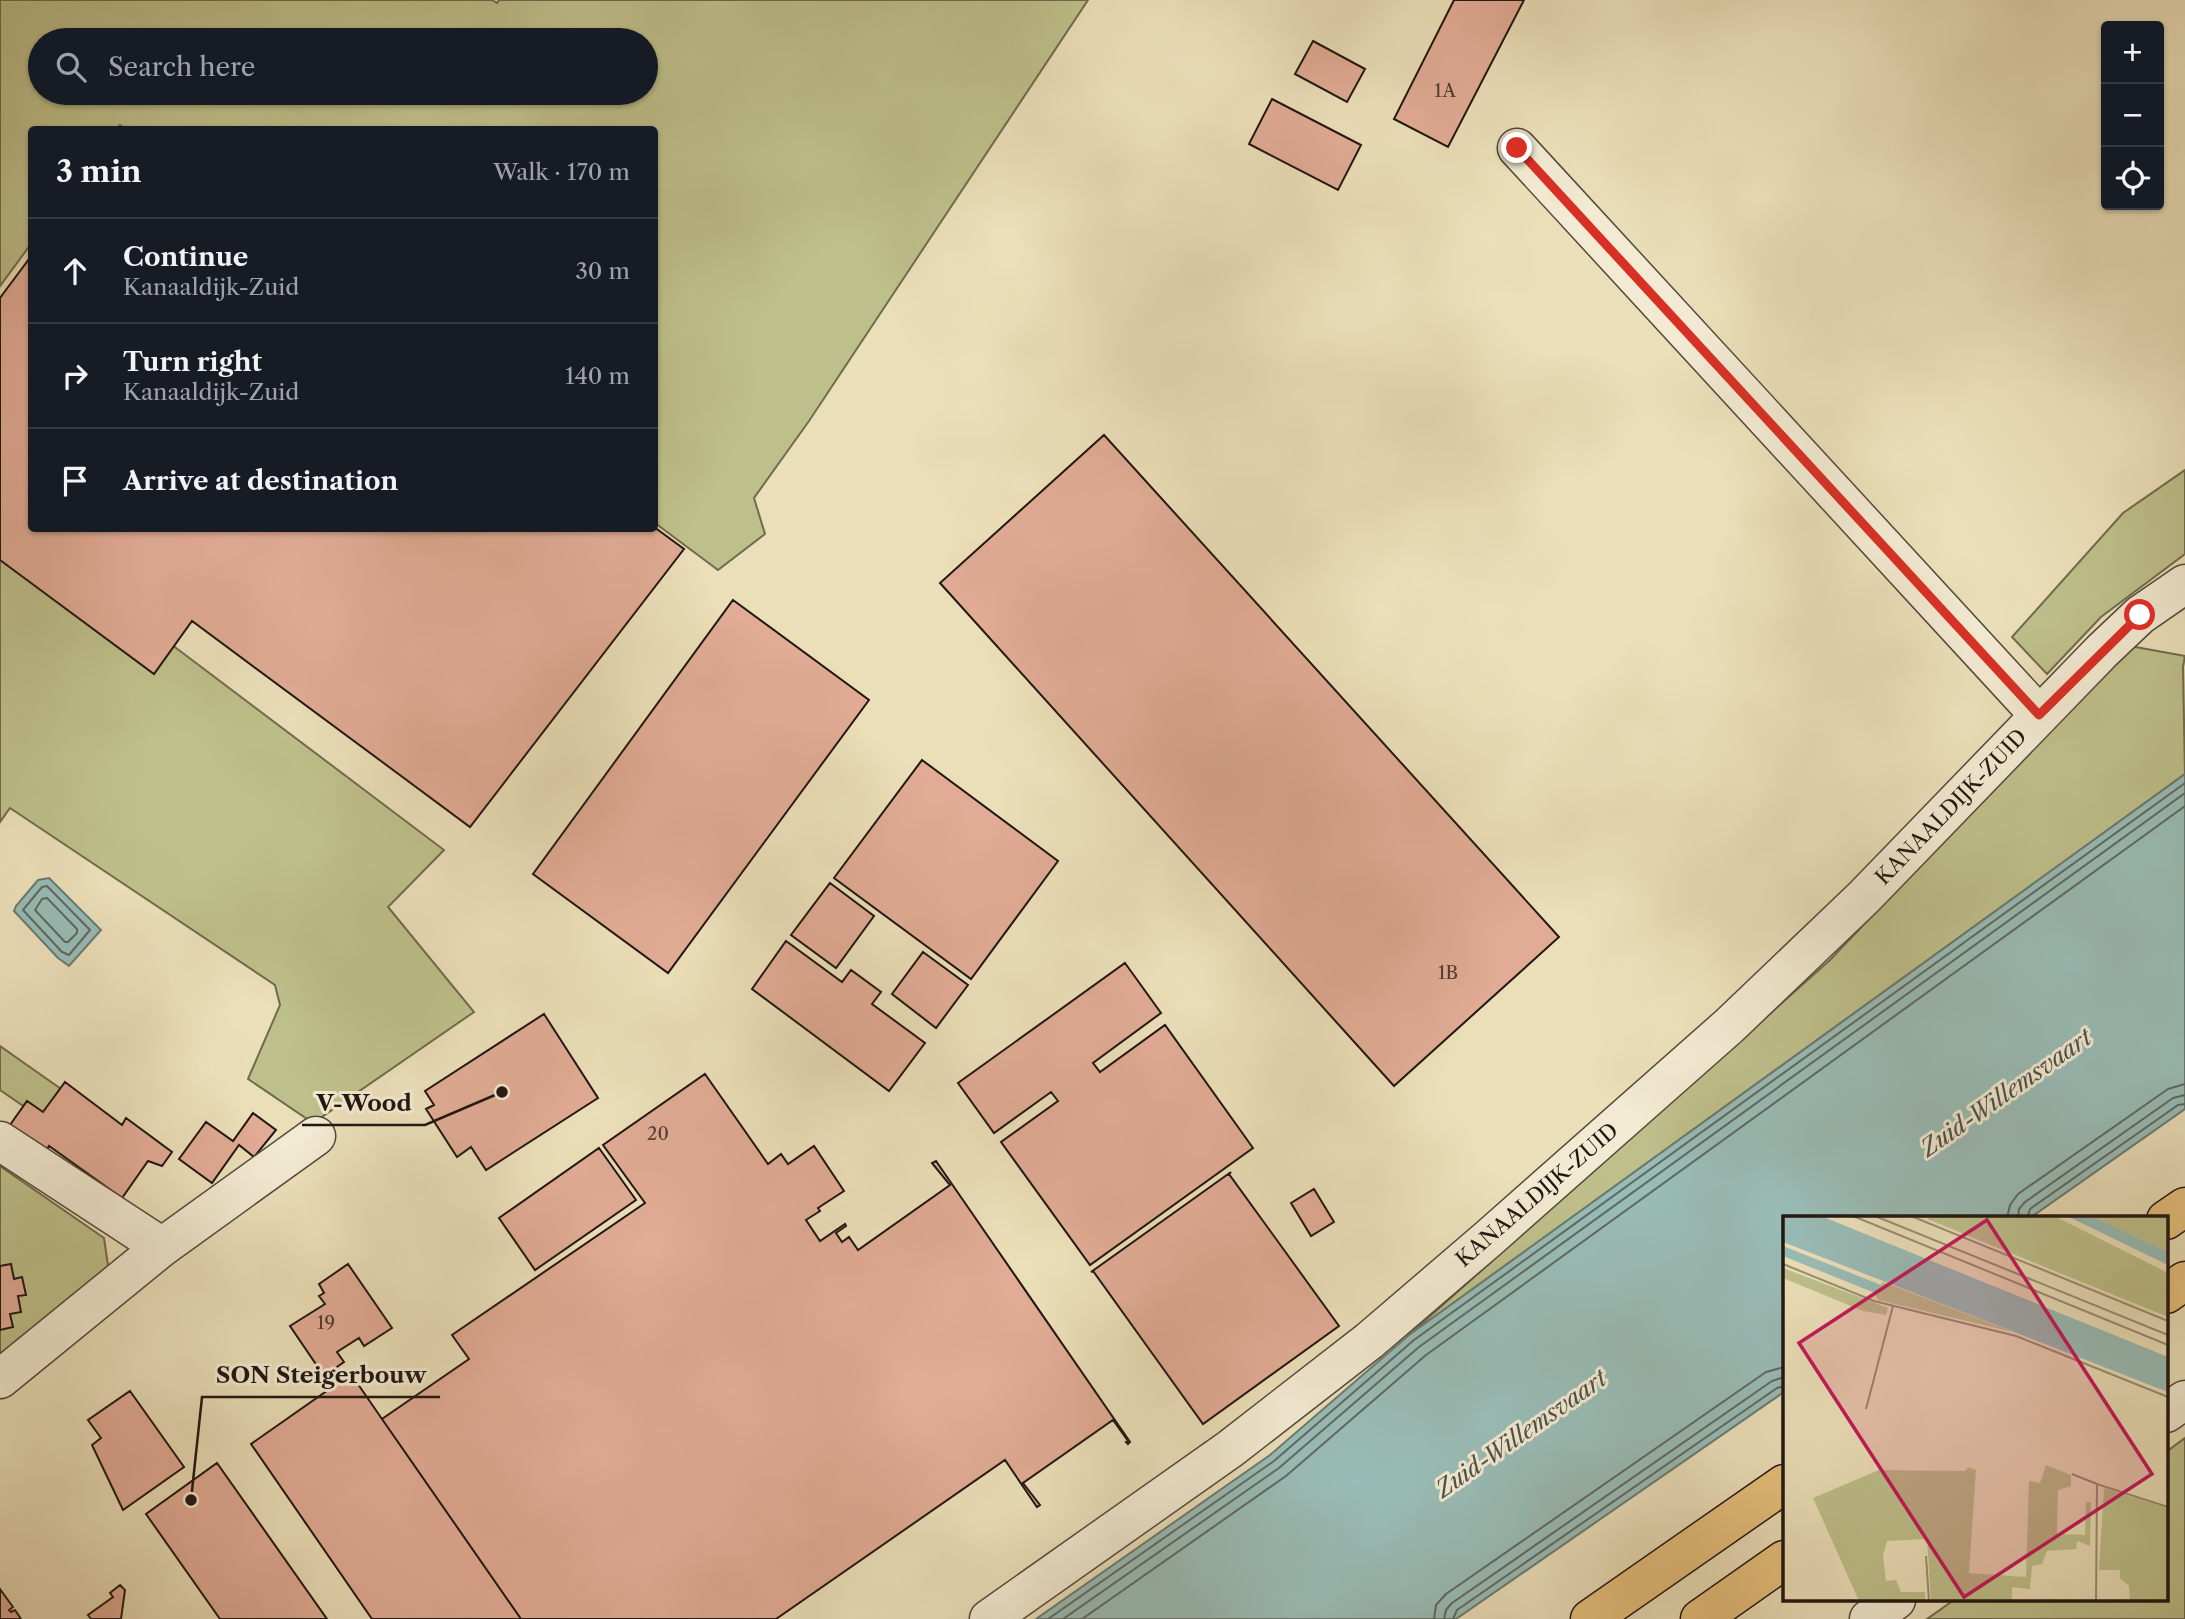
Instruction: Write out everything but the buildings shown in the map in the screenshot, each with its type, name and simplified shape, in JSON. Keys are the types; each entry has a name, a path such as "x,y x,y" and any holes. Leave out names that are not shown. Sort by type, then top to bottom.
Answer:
{"highway":[{"path":"2168,1219 2185,1207"},
{"path":"2168,1293 2185,1281"},
{"path":"1590,1619 1783,1486"},
{"path":"1700,1619 1783,1561"}],"street":[{"name":"KANAALDIJK-ZUID","path":"1517,148 2039,715"},
{"name":"KANAALDIJK-ZUID","path":"989,1619 1219,1457 1379,1333 1729,1026 1864,897 2039,715 2140,615 2185,584"},
{"path":"0,1379 162,1247 316,1136"},
{"path":"0,1141 162,1247"},
{"path":"2168,1412 2185,1400"},
{"path":"1869,1619 1893,1602"}],"green space":[{"path":"0,0 492,0 497,3 499,0 1088,0 809,421 754,498 765,534 718,570 658,525 658,126 28,126 28,248 0,286"},
{"path":"2185,470 2185,554 2101,617 2047,674 2012,637 2123,513"},
{"path":"0,530 86,580 444,850 388,907 474,1012 313,1123 248,1079 280,1005 275,985 10,808 0,822"},
{"path":"2130,646 2185,656 2185,774 1409,1335 1830,960"},
{"path":"0,1046 91,1110 73,1140 0,1090"},
{"path":"0,1166 104,1238 109,1272 0,1374"},
{"path":"2185,1438 2185,1619 1927,1619 1951,1602 2168,1602 2168,1451"}],"water":[{"name":"Zuid-Willemsvaart","path":"2185,774 2185,1109 2033,1216 1783,1216 1783,1393 1456,1619 1036,1619 1270,1455 1409,1335"},
{"path":"49,878 101,930 69,966 58,958 14,911 38,880"}],"place":[{"name":"V-Wood","path":"502,1092"},
{"name":"SON Steigerbouw","path":"191,1500"}],"route":[{"path":"1517,148 2039,715 2140,615"}]}
